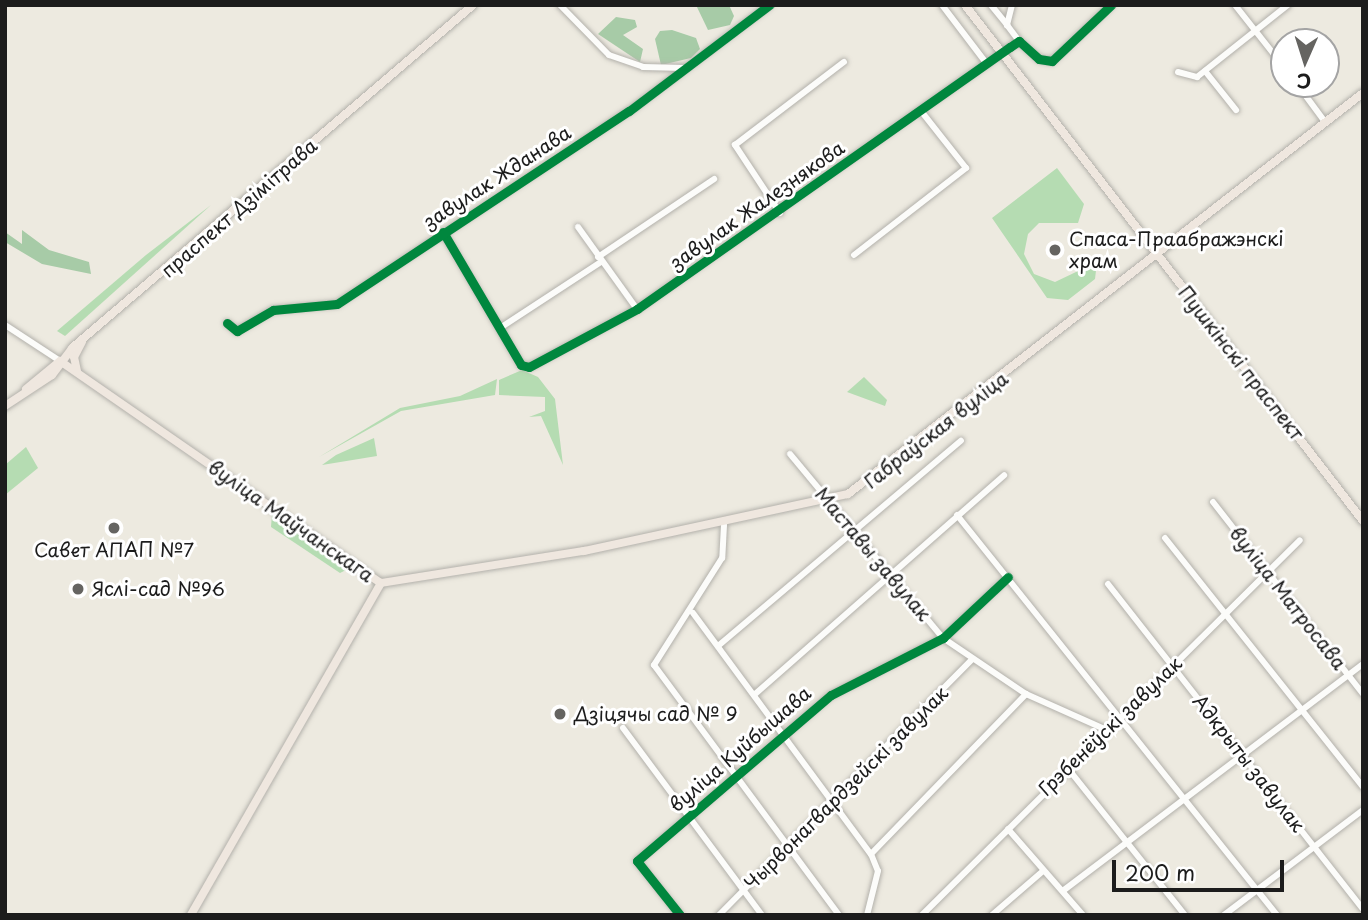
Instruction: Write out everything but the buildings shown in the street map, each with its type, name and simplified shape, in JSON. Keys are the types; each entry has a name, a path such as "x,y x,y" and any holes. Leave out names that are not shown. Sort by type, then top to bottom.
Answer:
{"main road":[{"name":"праспект Дзімітрава","path":"5,406 26,389 52,375 60,361 473,5"},
{"name":"Пушкінскі праспект","path":"965,5 1363,521"},
{"name":"Габраўская вуліца","path":"381,583 724,525 829,501 868,485 1363,93"},
{"path":"79,374 74,361 83,341"},
{"name":"вуліца Маўчанскага","path":"60,361 381,583 191,915"}],"street":[{"path":"560,5 609,55 643,67 685,68"},
{"name":"завулак Жданава","path":"227,323 237,331 273,310 337,304 443,232 549,166 769,5"},
{"path":"942,5 987,64"},
{"path":"991,5 1019,41 1039,59 1052,61 1111,5"},
{"path":"1007,25 1012,5"},
{"path":"1235,5 1270,48"},
{"path":"1178,72 1197,77 1287,5"},
{"name":"завулак Жалезнякова","path":"499,328 521,365 529,367 637,309 780,213 1019,41"},
{"name":"завулак Жалезнякова","path":"780,213 738,152 738,139 844,62"},
{"path":"1205,71 1236,110"},
{"path":"1307,98 1325,122"},
{"path":"854,255 966,168 921,111"},
{"path":"443,232 499,328 714,179"},
{"path":"578,227 637,309"},
{"path":"5,325 60,361"},
{"path":"718,646 961,441"},
{"name":"Маставы завулак","path":"790,454 943,638 971,660 1026,694 1107,730"},
{"path":"754,695 1004,475"},
{"name":"вуліца Матросава","path":"1213,502 1363,694"},
{"path":"957,515 1278,915"},
{"path":"724,525 722,558 693,613 654,665 839,915"},
{"path":"1165,538 1363,787"},
{"name":"Грэбенёўскі завулак","path":"922,915 1066,766 1121,718 1300,540"},
{"name":"вуліца Куйбышава","path":"680,915 637,861 781,735 831,695 943,638 1008,577"},
{"name":"Адкрыты завулак","path":"1108,584 1363,909"},
{"path":"693,613 871,854 878,871 867,915"},
{"name":"Чырвонагвардзейскі завулак","path":"719,915 833,804 971,660"},
{"path":"1065,890 1244,757 1363,664"},
{"path":"871,854 1026,694"},
{"path":"624,728 762,915"},
{"path":"1066,766 1185,915"},
{"path":"1224,915 1315,849 1363,810"},
{"path":"1008,829 1043,871 1065,890 1083,915"},
{"path":"992,915 1043,871"}],"green space":[{"path":"696,5 729,5 734,16 730,25 708,30"},
{"path":"616,17 635,20 637,27 623,35 643,49 640,62 598,34"},
{"path":"672,30 696,38 700,49 691,58 661,65 655,39 660,31"},
{"path":"1057,168 1084,204 1078,223 1039,223 1028,234 1024,254 1034,274 1055,282 1097,262 1095,279 1068,300 1047,298 992,218"},
{"path":"211,205 65,336 57,331 146,255"},
{"path":"22,230 49,250 89,262 91,274 42,264 5,242 5,232 22,244"},
{"path":"522,370 538,377 555,399 563,465 541,416 529,417 545,411 545,397 499,395 499,380"},
{"path":"864,377 887,400 885,406 847,392"},
{"path":"497,379 495,395 401,411 319,457 400,408 460,396"},
{"path":"374,438 377,456 322,465 336,455"},
{"path":"26,447 38,468 5,495 5,465"},
{"path":"272,514 349,566 340,573 271,527"}],"cycle path":[{"path":"227,323 237,331 273,310 337,304 629,111 769,5"},
{"path":"443,232 521,365 529,367 637,309 1019,41 1039,59 1052,61 1111,5"},
{"path":"680,915 637,861 831,695 943,638 1008,577"}],"place":[{"name":"Спаса-Праабражэнскі храм","path":"1055,250"},
{"name":"Савет АПАП №7","path":"114,528"},
{"name":"Яслі-сад №96","path":"78,589"},
{"name":"Дзіцячы сад № 9","path":"560,714"}]}
